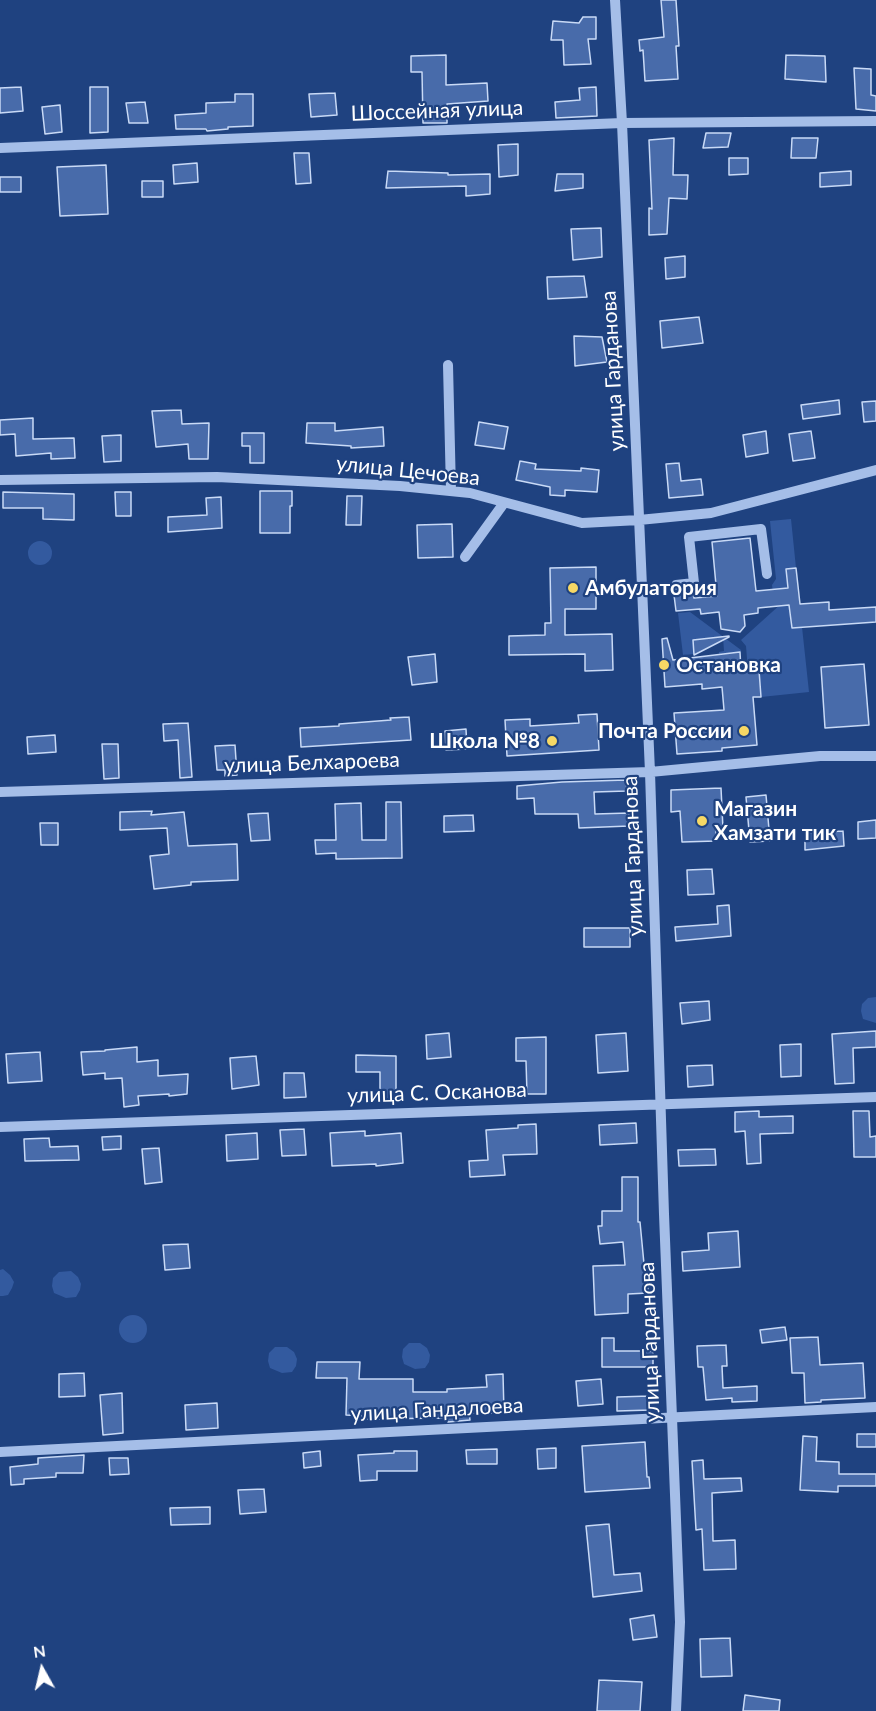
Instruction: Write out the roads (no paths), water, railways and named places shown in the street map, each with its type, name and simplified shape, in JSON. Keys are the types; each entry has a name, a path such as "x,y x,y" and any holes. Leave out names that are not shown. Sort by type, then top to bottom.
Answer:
{"street":[{"name":"улица Гарданова","path":"615,0 650,772 662,1105 680,1622 676,1711"},
{"name":"Шоссейная улица","path":"0,148 622,123 876,122"},
{"path":"448,365 451,491"},
{"name":"улица Цечоева","path":"0,480 217,477 400,486 470,493 582,523 711,513 876,470"},
{"path":"465,557 504,503"},
{"path":"675,585 694,583 689,537 760,526 767,574"},
{"name":"улица Белхароева","path":"0,792 650,772 820,756 876,756"},
{"name":"улица С. Осканова","path":"0,1127 876,1097"},
{"name":"улица Гандалоева","path":"0,1452 876,1407"}],"place":[{"name":"Амбулатория","path":"573,588"},
{"name":"Остановка","path":"664,665"},
{"name":"Почта России","path":"744,731"},
{"name":"Школа №8","path":"552,741"},
{"name":"Магазин Хамзати тик","path":"702,821"}]}
